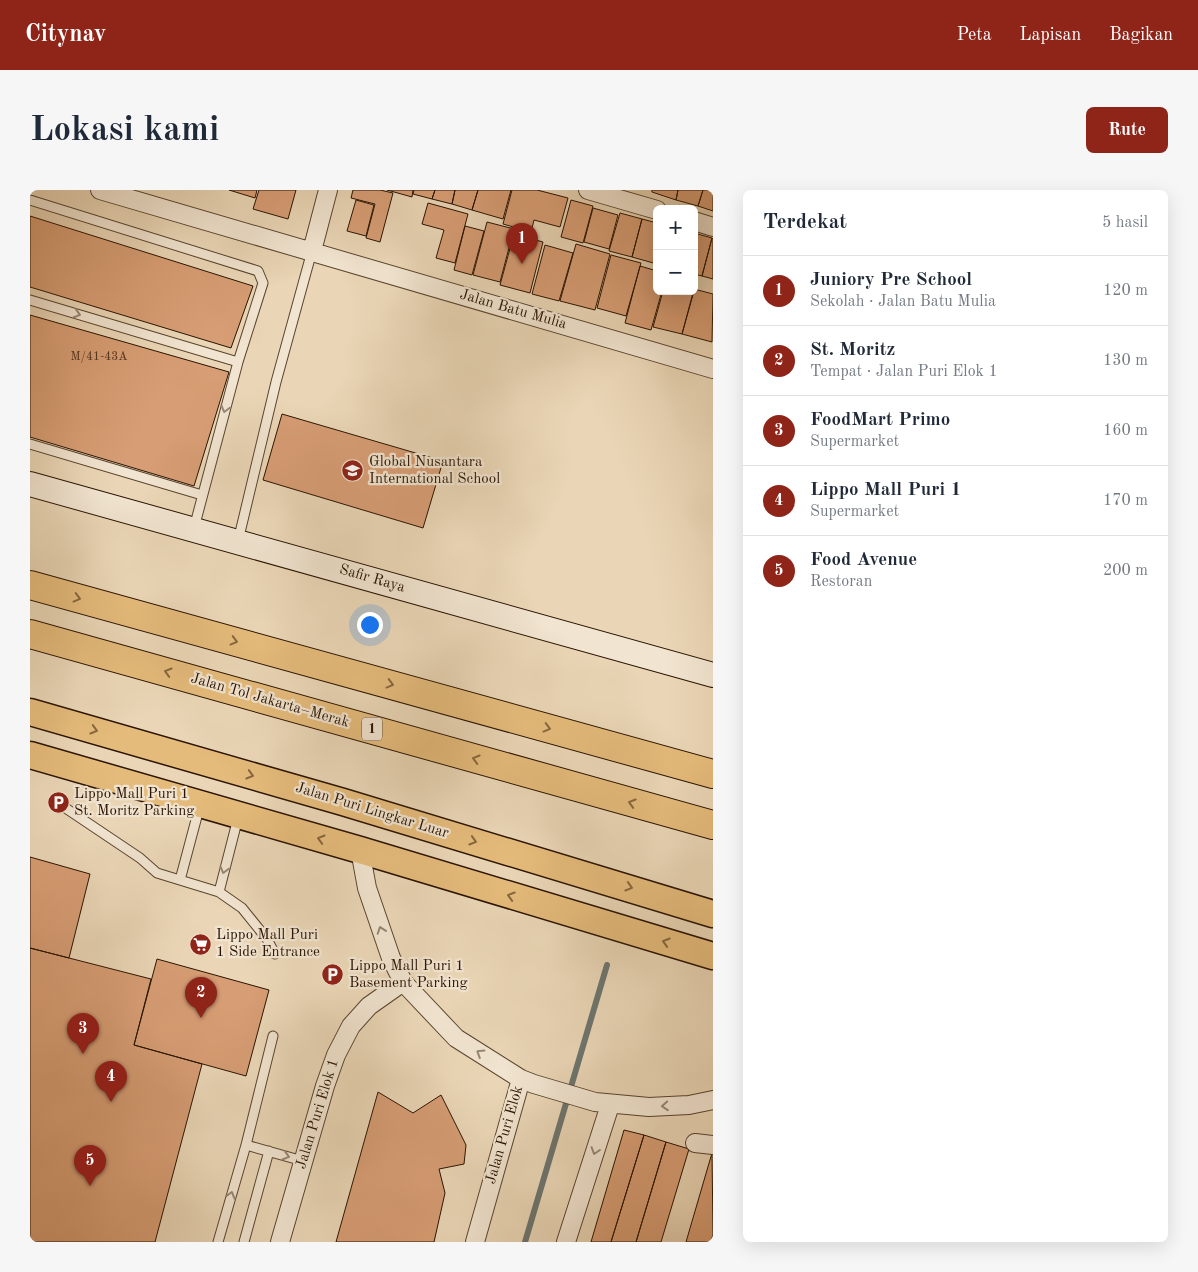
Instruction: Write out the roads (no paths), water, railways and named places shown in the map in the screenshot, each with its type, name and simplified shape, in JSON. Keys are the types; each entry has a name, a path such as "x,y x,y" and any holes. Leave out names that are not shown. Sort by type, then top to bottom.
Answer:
{"highway":[{"path":"30,585 713,774"},
{"name":"Jalan Tol Jakarta–Merak","path":"30,634 713,825"},
{"path":"658,810 713,834"}],"main road":[{"name":"Jalan Puri Lingkar Luar","path":"30,712 343,802 713,914"},
{"path":"59,720 39,757 360,850 713,956"}],"street":[{"name":"Jalan Batu Mulia","path":"100,190 713,369"},
{"path":"312,251 328,190"},
{"path":"588,190 653,209"},
{"path":"698,222 713,227"},
{"name":"Safir Raya","path":"30,484 713,675"},
{"name":"Jalan Puri Elok","path":"360,850 367,888 380,929 403,982 456,1038 528,1082 474,1242"},
{"name":"Jalan Puri Elok 1","path":"280,1242 336,1054 351,1026 369,1006 403,982"},
{"path":"528,1082 602,1103 649,1107 689,1105 713,1100"},
{"path":"566,1242 602,1103"},
{"path":"695,1143 713,1145"}],"lane":[{"path":"30,200 258,271 263,283 238,362 193,530"},
{"path":"238,542 276,382 312,251"},
{"path":"30,300 238,362"},
{"path":"30,444 202,495"},
{"path":"58,803 140,858 156,873 218,892 242,908 267,939 275,954"},
{"path":"180,880 200,805"},
{"path":"218,892 239,815"},
{"path":"218,1242 246,1146 273,1036"},
{"path":"246,1146 303,1161"},
{"path":"244,1242 269,1151"}],"waterway":[{"path":"525,1242 607,965"}],"place":[{"name":"Juniory Pre School","path":"522,264"},
{"name":"Global Nusantara International School","path":"353,471"},
{"name":"Lippo Mall Puri 1 St. Moritz Parking","path":"58,803"},
{"name":"Lippo Mall Puri 1 Side Entrance","path":"200,944"},
{"name":"Lippo Mall Puri 1 Basement Parking","path":"333,975"},
{"name":"St. Moritz","path":"201,1018"},
{"name":"FoodMart Primo","path":"83,1054"},
{"name":"Lippo Mall Puri 1","path":"111,1102"},
{"name":"Food Avenue","path":"90,1186"}]}
